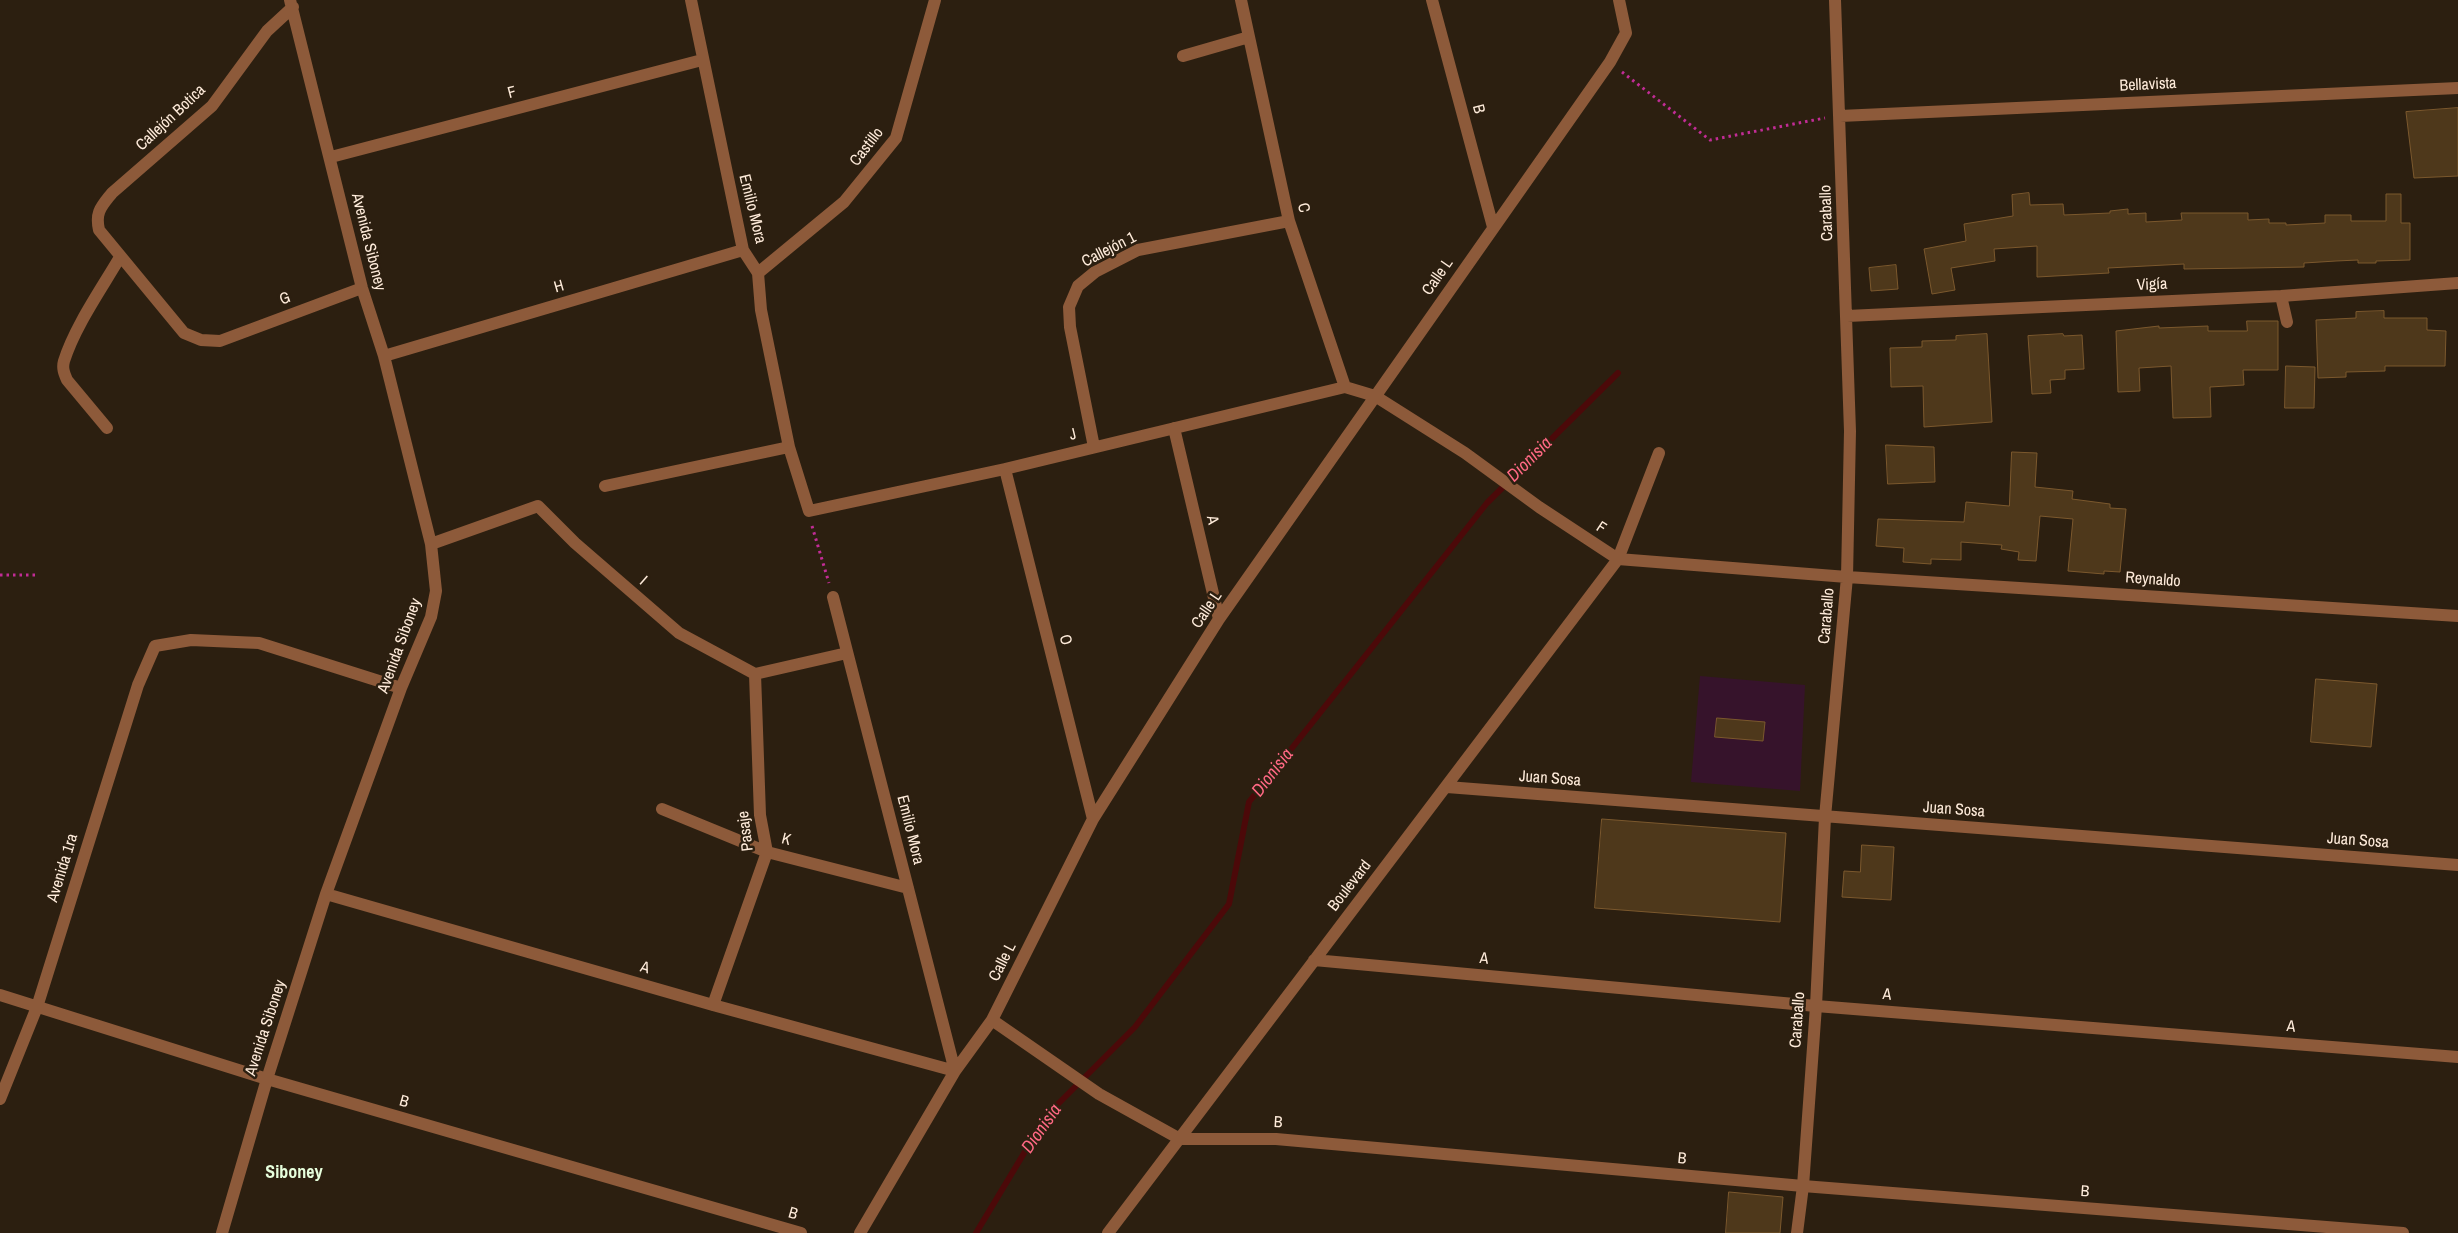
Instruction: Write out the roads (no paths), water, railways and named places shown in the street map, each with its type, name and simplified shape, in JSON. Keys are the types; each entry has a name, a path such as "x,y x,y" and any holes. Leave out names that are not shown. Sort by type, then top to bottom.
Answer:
{"street":[{"name":"Emilio Mora","path":"691,0 702,60 744,250 758,273 760,310 789,447 809,511"},
{"name":"Castillo","path":"758,273 844,202 896,138 935,0"},
{"name":"C","path":"1241,0 1289,221 1345,387"},
{"name":"B","path":"1432,0 1493,227"},
{"name":"Calle L","path":"860,1233 955,1071 992,1020 1093,819 1219,619 1610,62 1626,33 1619,0"},
{"name":"Caraballo","path":"1797,1233 1803,1186 1816,1006 1825,816 1847,577 1850,431 1835,0"},
{"name":"Avenida Siboney","path":"222,1233 267,1079 326,894 401,688 431,617 436,591 431,544 384,356 362,288 331,157 291,3"},
{"name":"Callejón Botica","path":"120,257 99,230 97,217 101,207 112,194 212,106 267,31 291,3"},
{"path":"1183,56 1249,37"},
{"name":"F","path":"331,157 702,60"},
{"name":"Bellavista","path":"1840,116 2458,88"},
{"name":"Callejón 1","path":"1094,447 1070,327 1069,307 1078,286 1095,272 1138,250 1289,221"},
{"name":"H","path":"384,356 744,250"},
{"path":"107,428 67,380 63,371 64,361 78,331 120,257"},
{"name":"G","path":"120,257 184,333 201,340 220,341 362,288"},
{"name":"Vigía","path":"1847,316 2281,296 2458,283"},
{"path":"2281,296 2287,322"},
{"path":"1345,387 1375,396"},
{"name":"J","path":"809,511 1005,469 1345,387"},
{"name":"F","path":"1375,396 1465,453 1539,507 1618,558 1847,577"},
{"name":"A","path":"1174,428 1219,619"},
{"path":"605,486 789,447"},
{"name":"Boulevard","path":"1108,1233 1447,787 1618,558 1659,453"},
{"name":"O","path":"1005,469 1093,819"},
{"name":"I","path":"431,544 538,506 575,543 679,633 755,674"},
{"name":"Reynaldo","path":"1847,577 2458,616"},
{"name":"Emilio Mora","path":"833,597 955,1071"},
{"name":"Avenida 1ra","path":"0,1099 37,1007 138,685 155,646 191,640 259,643 401,688"},
{"path":"755,674 847,653"},
{"name":"Pasaje","path":"713,1005 767,852 760,815 755,674"},
{"name":"Juan Sosa","path":"1447,787 2458,865"},
{"name":"K","path":"662,809 767,852 908,888"},
{"name":"A","path":"326,894 713,1005 955,1071"},
{"name":"A","path":"1314,960 1816,1006 2458,1056"},
{"name":"B","path":"0,995 267,1079 801,1233"},
{"name":"B","path":"992,1020 1099,1094 1180,1139 1276,1139 1803,1186 2403,1233"}],"waterway":[{"name":"Dionisia","path":"976,1233 1047,1115 1135,1027 1229,904 1249,802 1487,503 1618,373"}],"district":[{"name":"Siboney","path":"294,1173"}]}
